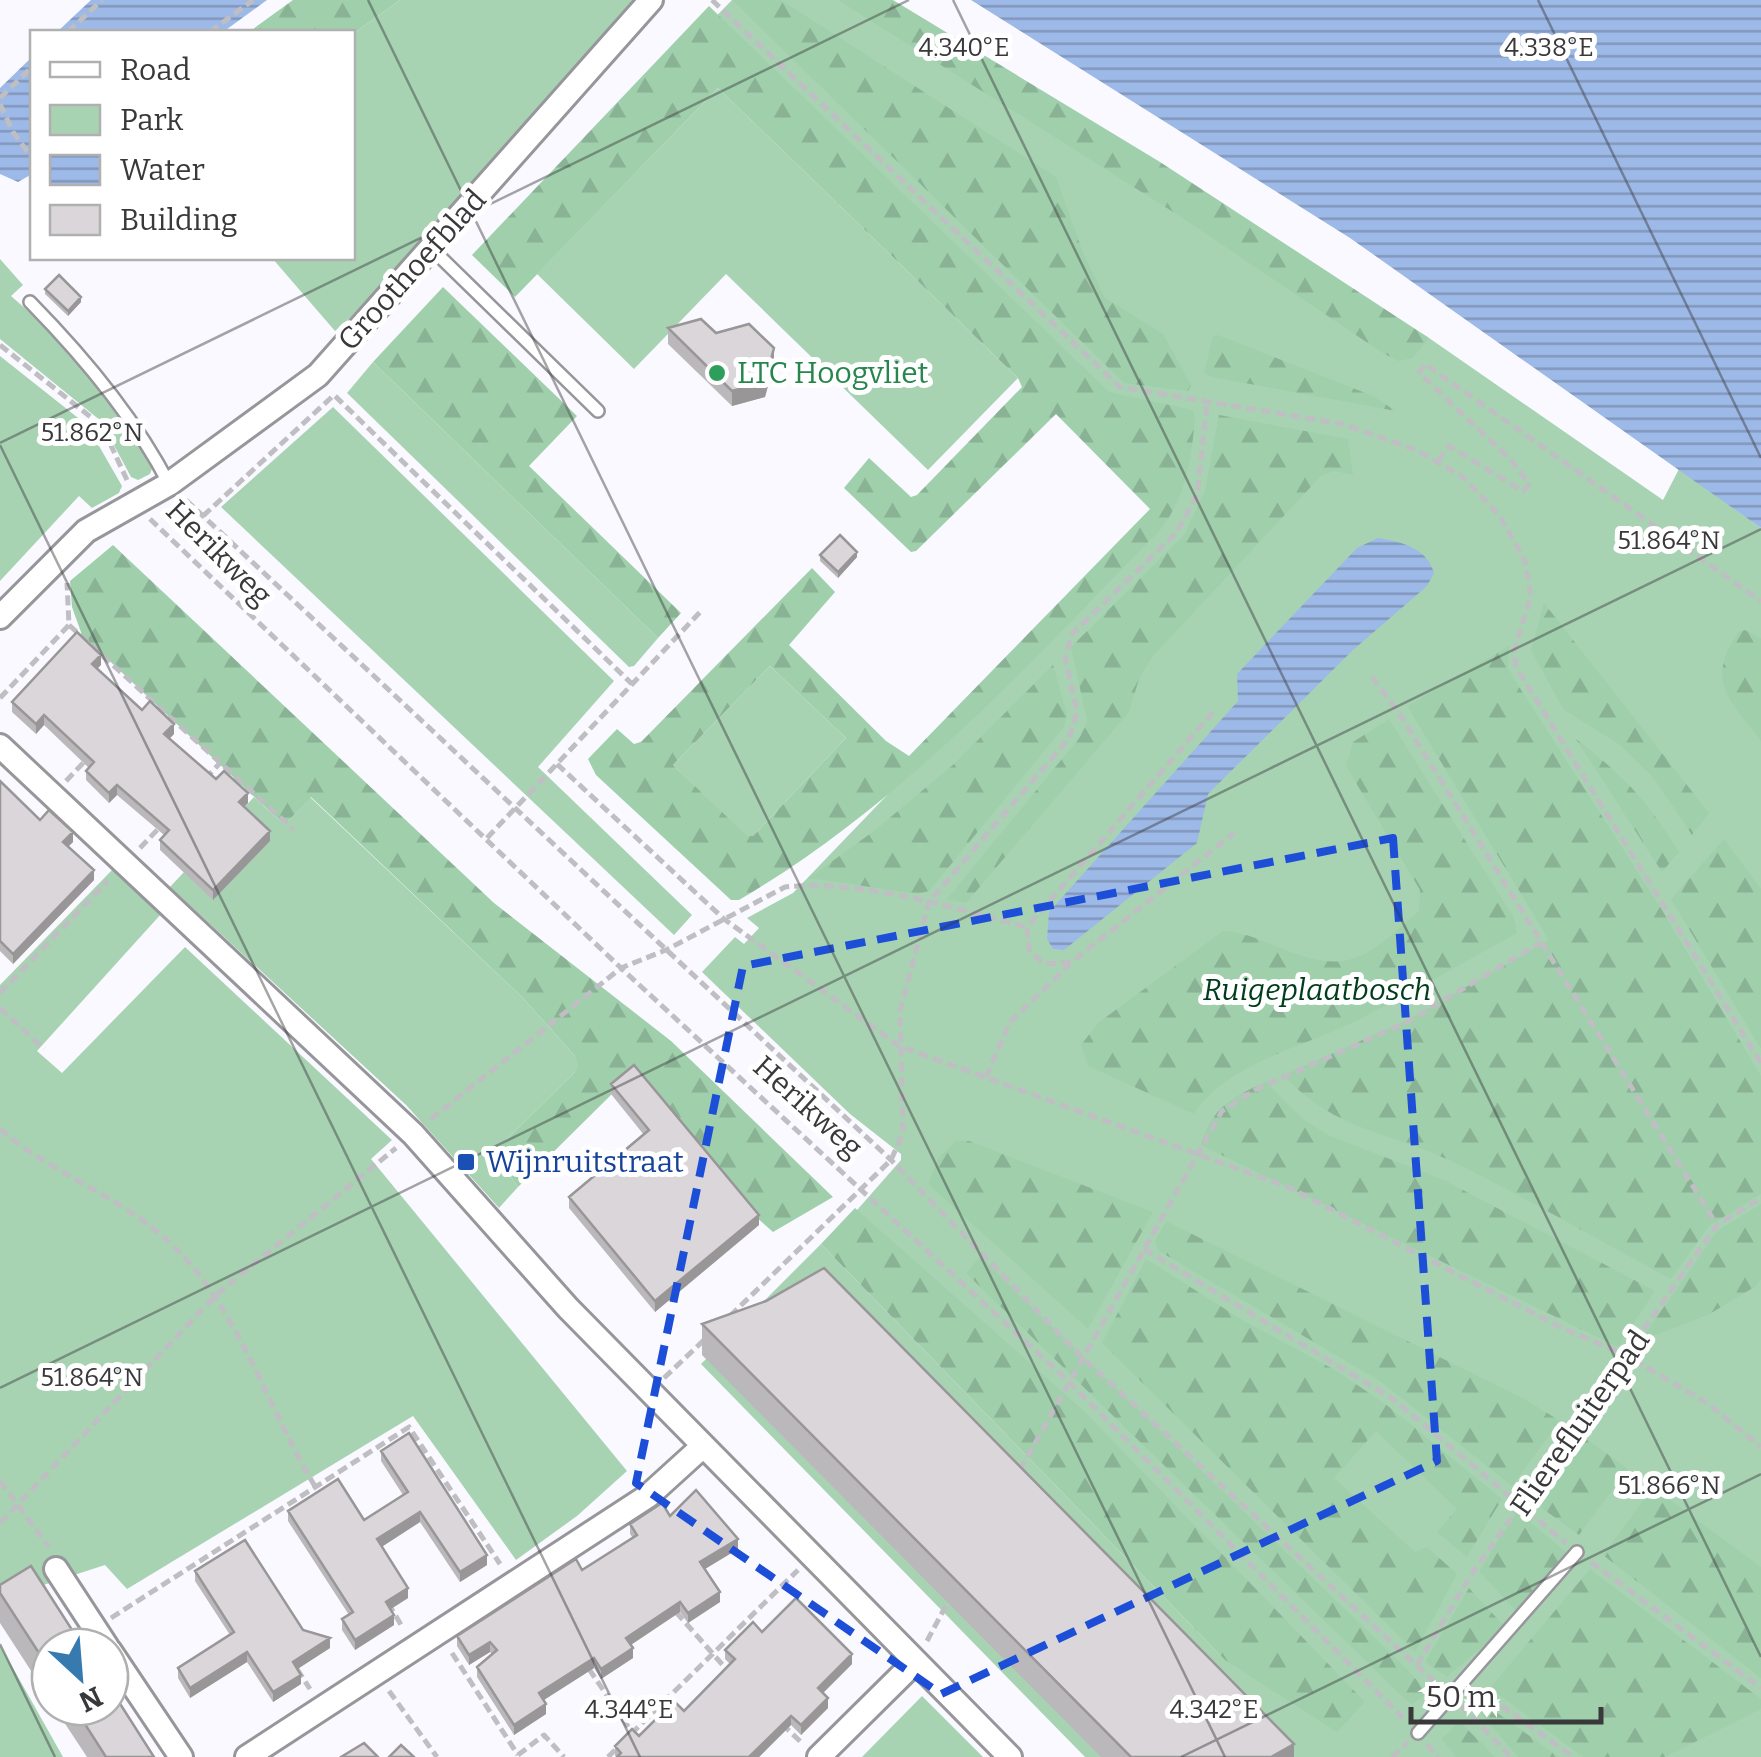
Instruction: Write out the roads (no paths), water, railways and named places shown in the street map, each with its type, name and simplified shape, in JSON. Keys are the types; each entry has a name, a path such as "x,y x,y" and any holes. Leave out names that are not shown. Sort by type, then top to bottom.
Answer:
{"street":[{"name":"Groothoefblad","path":"0,616 86,531 169,484 318,376 652,0"},
{"path":"0,746 414,1134 649,1392 1010,1757"},
{"path":"247,1757 648,1496 702,1447"},
{"path":"56,1569 94,1627"},
{"path":"818,1757 915,1662"},
{"path":"130,1681 180,1757"}],"lane":[{"path":"432,248 598,411"},
{"path":"30,302 64,336 153,453 169,484"},
{"path":"1418,1732 1578,1552"}],"water":[{"path":"91,0 267,0 226,30 59,30"},
{"path":"971,0 1761,0 1761,528 1350,238"},
{"path":"30,59 30,175 18,182 0,174 0,88"},
{"path":"1378,538 1420,552 1434,573 1427,586 1353,650 1208,794 1197,843 1064,950 1053,949 1047,939 1049,912 1238,701 1237,674 1357,548"}],"place":[{"name":"LTC Hoogvliet","path":"717,373"},
{"name":"Wijnruitstraat","path":"466,1162"}],"park label":[{"name":"Ruigeplaatbosch","path":"1317,990"}]}
